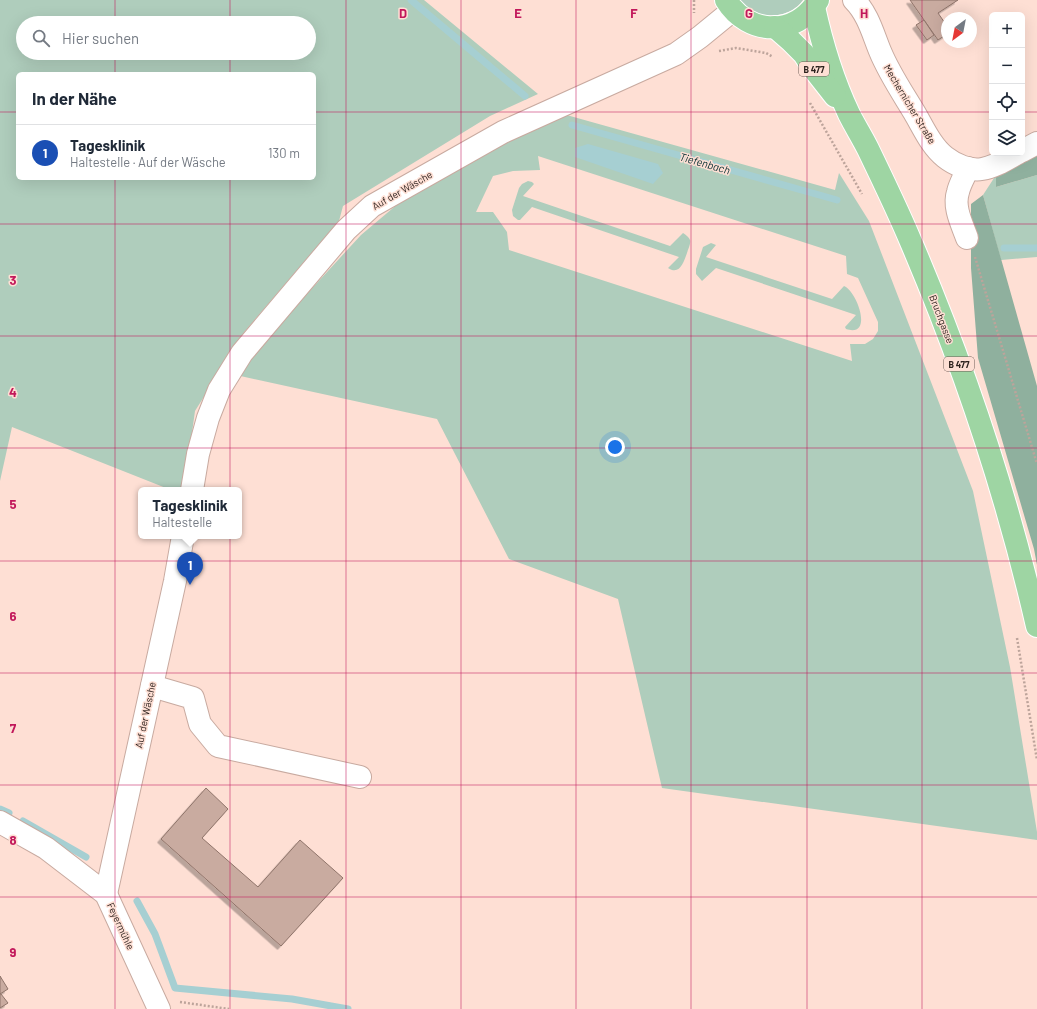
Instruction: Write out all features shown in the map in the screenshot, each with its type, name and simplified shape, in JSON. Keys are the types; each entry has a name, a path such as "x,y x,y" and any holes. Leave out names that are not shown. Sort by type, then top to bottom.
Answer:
{"main road":[{"name":"B 477","path":"730,5 749,22 762,26 775,27 788,25 799,20 816,4"},
{"name":"Bruchgasse","path":"816,4 827,59 849,114 868,149 911,241 949,336 985,439 1015,535 1037,626"},
{"name":"Bruchgasse","path":"775,27 804,54 849,114"}],"street":[{"name":"Mechernicher Straße","path":"854,0 866,16 880,52 892,74 934,145 945,156 952,162 968,168 982,169 992,166 1012,156"},
{"name":"Auf der Wäsche","path":"192,487 198,454 208,418 219,390 242,353 346,230 372,206 503,132 676,54 700,37 730,5"},
{"path":"1025,149 1037,143"},
{"path":"967,238 958,213 957,193 968,168"},
{"name":"Auf der Wäsche","path":"106,894 152,686 182,539"},
{"path":"152,686 193,698 200,724 218,746 360,777"},
{"name":"Feyermühle","path":"0,822 46,848 106,894 159,1007"}],"path":[{"path":"700,37 711,53 736,48 766,53 787,65 804,54"},
{"path":"807,99 866,200"},
{"path":"967,238 977,263 1037,464"},
{"path":"1017,637 1037,760"},
{"path":"159,1007 175,1001 229,1009"}],"green space":[{"path":"0,0 424,0 538,94 490,116 343,206 339,221 245,331 195,411 184,487 163,487 12,427 0,481"},
{"path":"740,0 803,0 798,6 786,13 778,15 763,15 749,9"},
{"path":"563,114 835,190 839,173 869,221 973,491 1010,667 1037,832 1037,840 662,788 618,599 509,559 437,419 236,375 247,359 361,235 425,181","holes":["538,156 846,256 847,274 858,278 878,322 878,331 873,339 865,344 850,344 852,361 509,250 507,232 493,212 476,212 493,176 513,171 540,170"]},
{"path":"1037,155 1037,175 996,187 996,175"},
{"path":"996,175 996,187 1037,175 1037,257 1001,260 983,195"},
{"path":"528,181 534,184 523,196 670,246 683,233 690,239 690,242 683,263 678,269 672,270 668,268 679,257 532,207 520,220 518,220 513,216 512,210 519,188 522,184"},
{"path":"983,195 1037,386 1037,565 1034,549 978,358 971,268 971,204"},
{"path":"711,243 716,245 706,257 832,299 844,286 854,296 858,304 861,321 859,327 854,330 846,329 845,327 856,315 716,268 702,281 696,274 696,269 703,247"}],"water":[{"path":"588,144 658,164 663,173 653,184 575,157 575,148"}],"building":[{"path":"910,0 958,0 938,13 941,17 941,38 938,40"},
{"path":"924,20 934,35 927,40 916,25"},
{"path":"206,788 228,809 202,838 258,887 300,840 343,878 281,946 161,839"},
{"path":"0,976 8,989 0,994"},
{"path":"0,994 8,1003 0,1008"}],"waterway":[{"name":"Tiefenbach","path":"411,0 525,96"},
{"name":"Tiefenbach","path":"572,125 837,200"},
{"name":"Tiefenbach","path":"1004,248 1037,248"},
{"path":"0,809 9,813"},
{"path":"23,821 86,857"},
{"path":"137,901 155,934 175,988 292,999 348,1009"}],"place":[{"name":"Tagesklinik","path":"190,585"}]}
